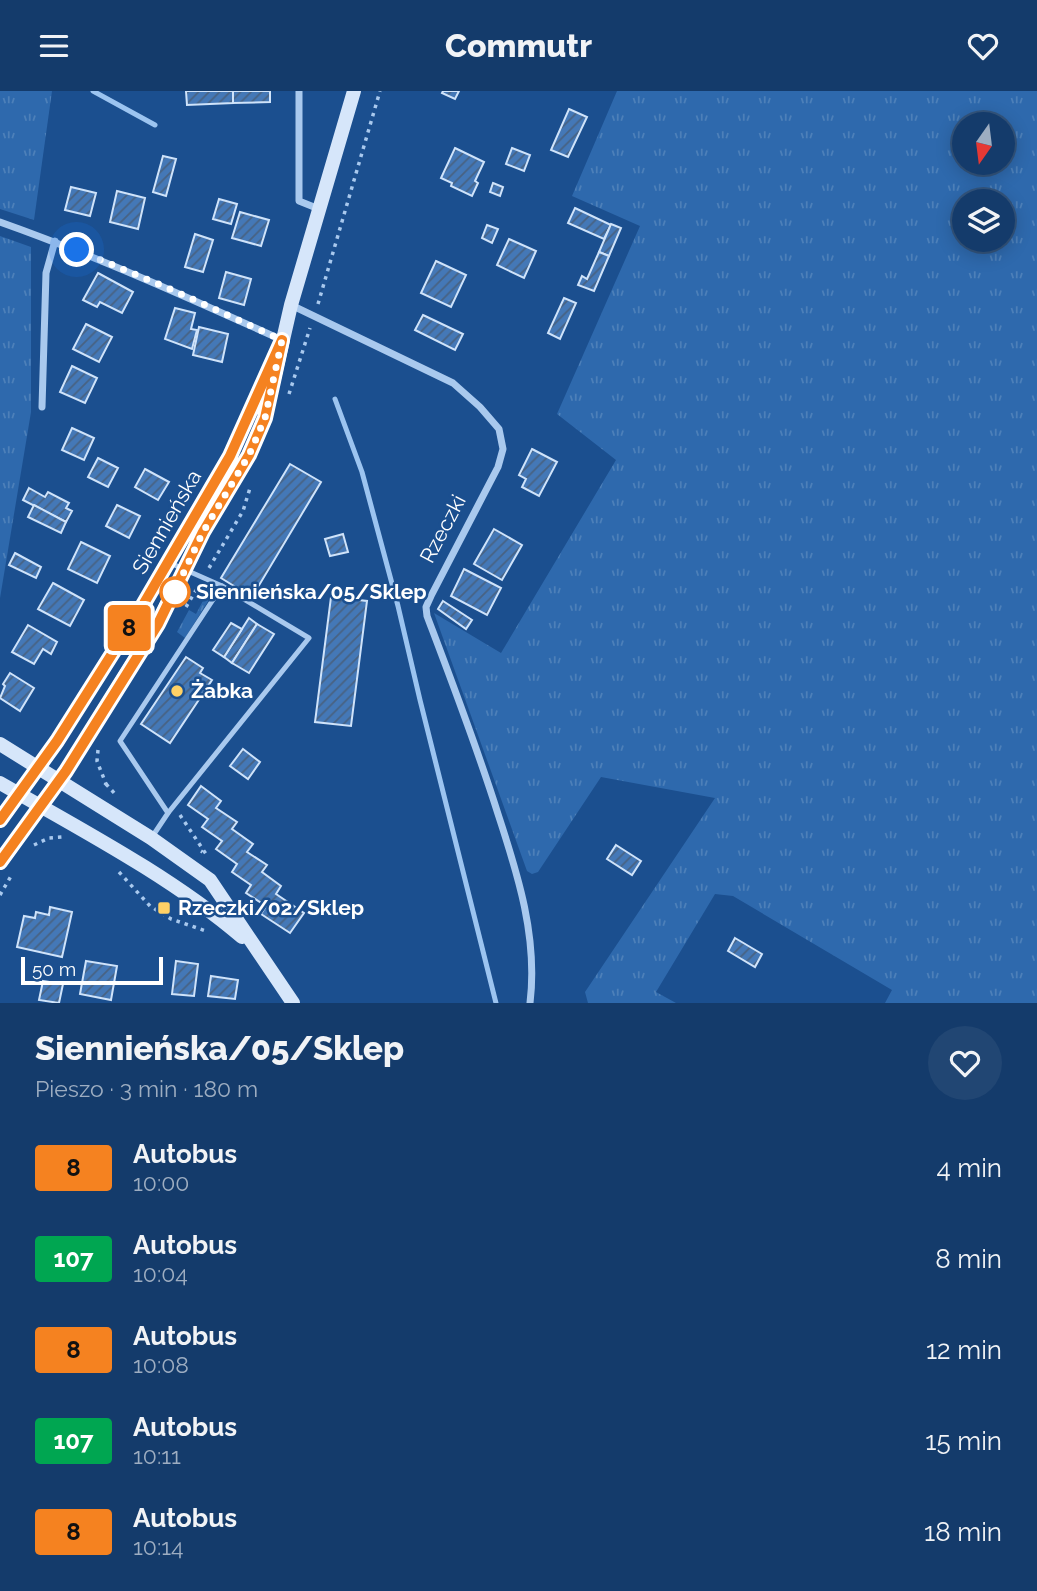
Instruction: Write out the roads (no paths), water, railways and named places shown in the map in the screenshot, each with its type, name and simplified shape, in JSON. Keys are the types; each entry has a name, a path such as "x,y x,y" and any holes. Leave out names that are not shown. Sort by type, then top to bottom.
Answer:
{"main road":[{"name":"Siennieńska","path":"0,863 59,780 158,624 203,532 249,455 265,418 291,305 354,91"},
{"name":"Siennieńska","path":"0,820 76,712 143,605 230,456 282,340"},
{"path":"0,744 151,838 210,880 292,1003"},
{"path":"0,783 176,888 216,914 254,947"}],"street":[{"path":"299,91 299,201 320,209"},
{"path":"0,222 55,241 168,288 282,340"},
{"path":"43,407 47,273 55,241"},
{"name":"Rzeczki","path":"291,305 453,383 480,407 499,429 503,449 498,467 426,607 427,617 477,749 523,897 532,951 533,981 530,1003"}],"lane":[{"path":"151,838 168,813 309,638 222,586 167,562"},
{"path":"168,813 120,741 222,586"}],"waterway":[{"path":"93,91 155,125"},
{"path":"335,399 362,472 398,606 496,1003"}],"place":[{"name":"Siennieńska/05/Sklep","path":"175,592"},
{"name":"Żabka","path":"177,691"},
{"name":"Rzeczki/02/Sklep","path":"164,908"}]}
